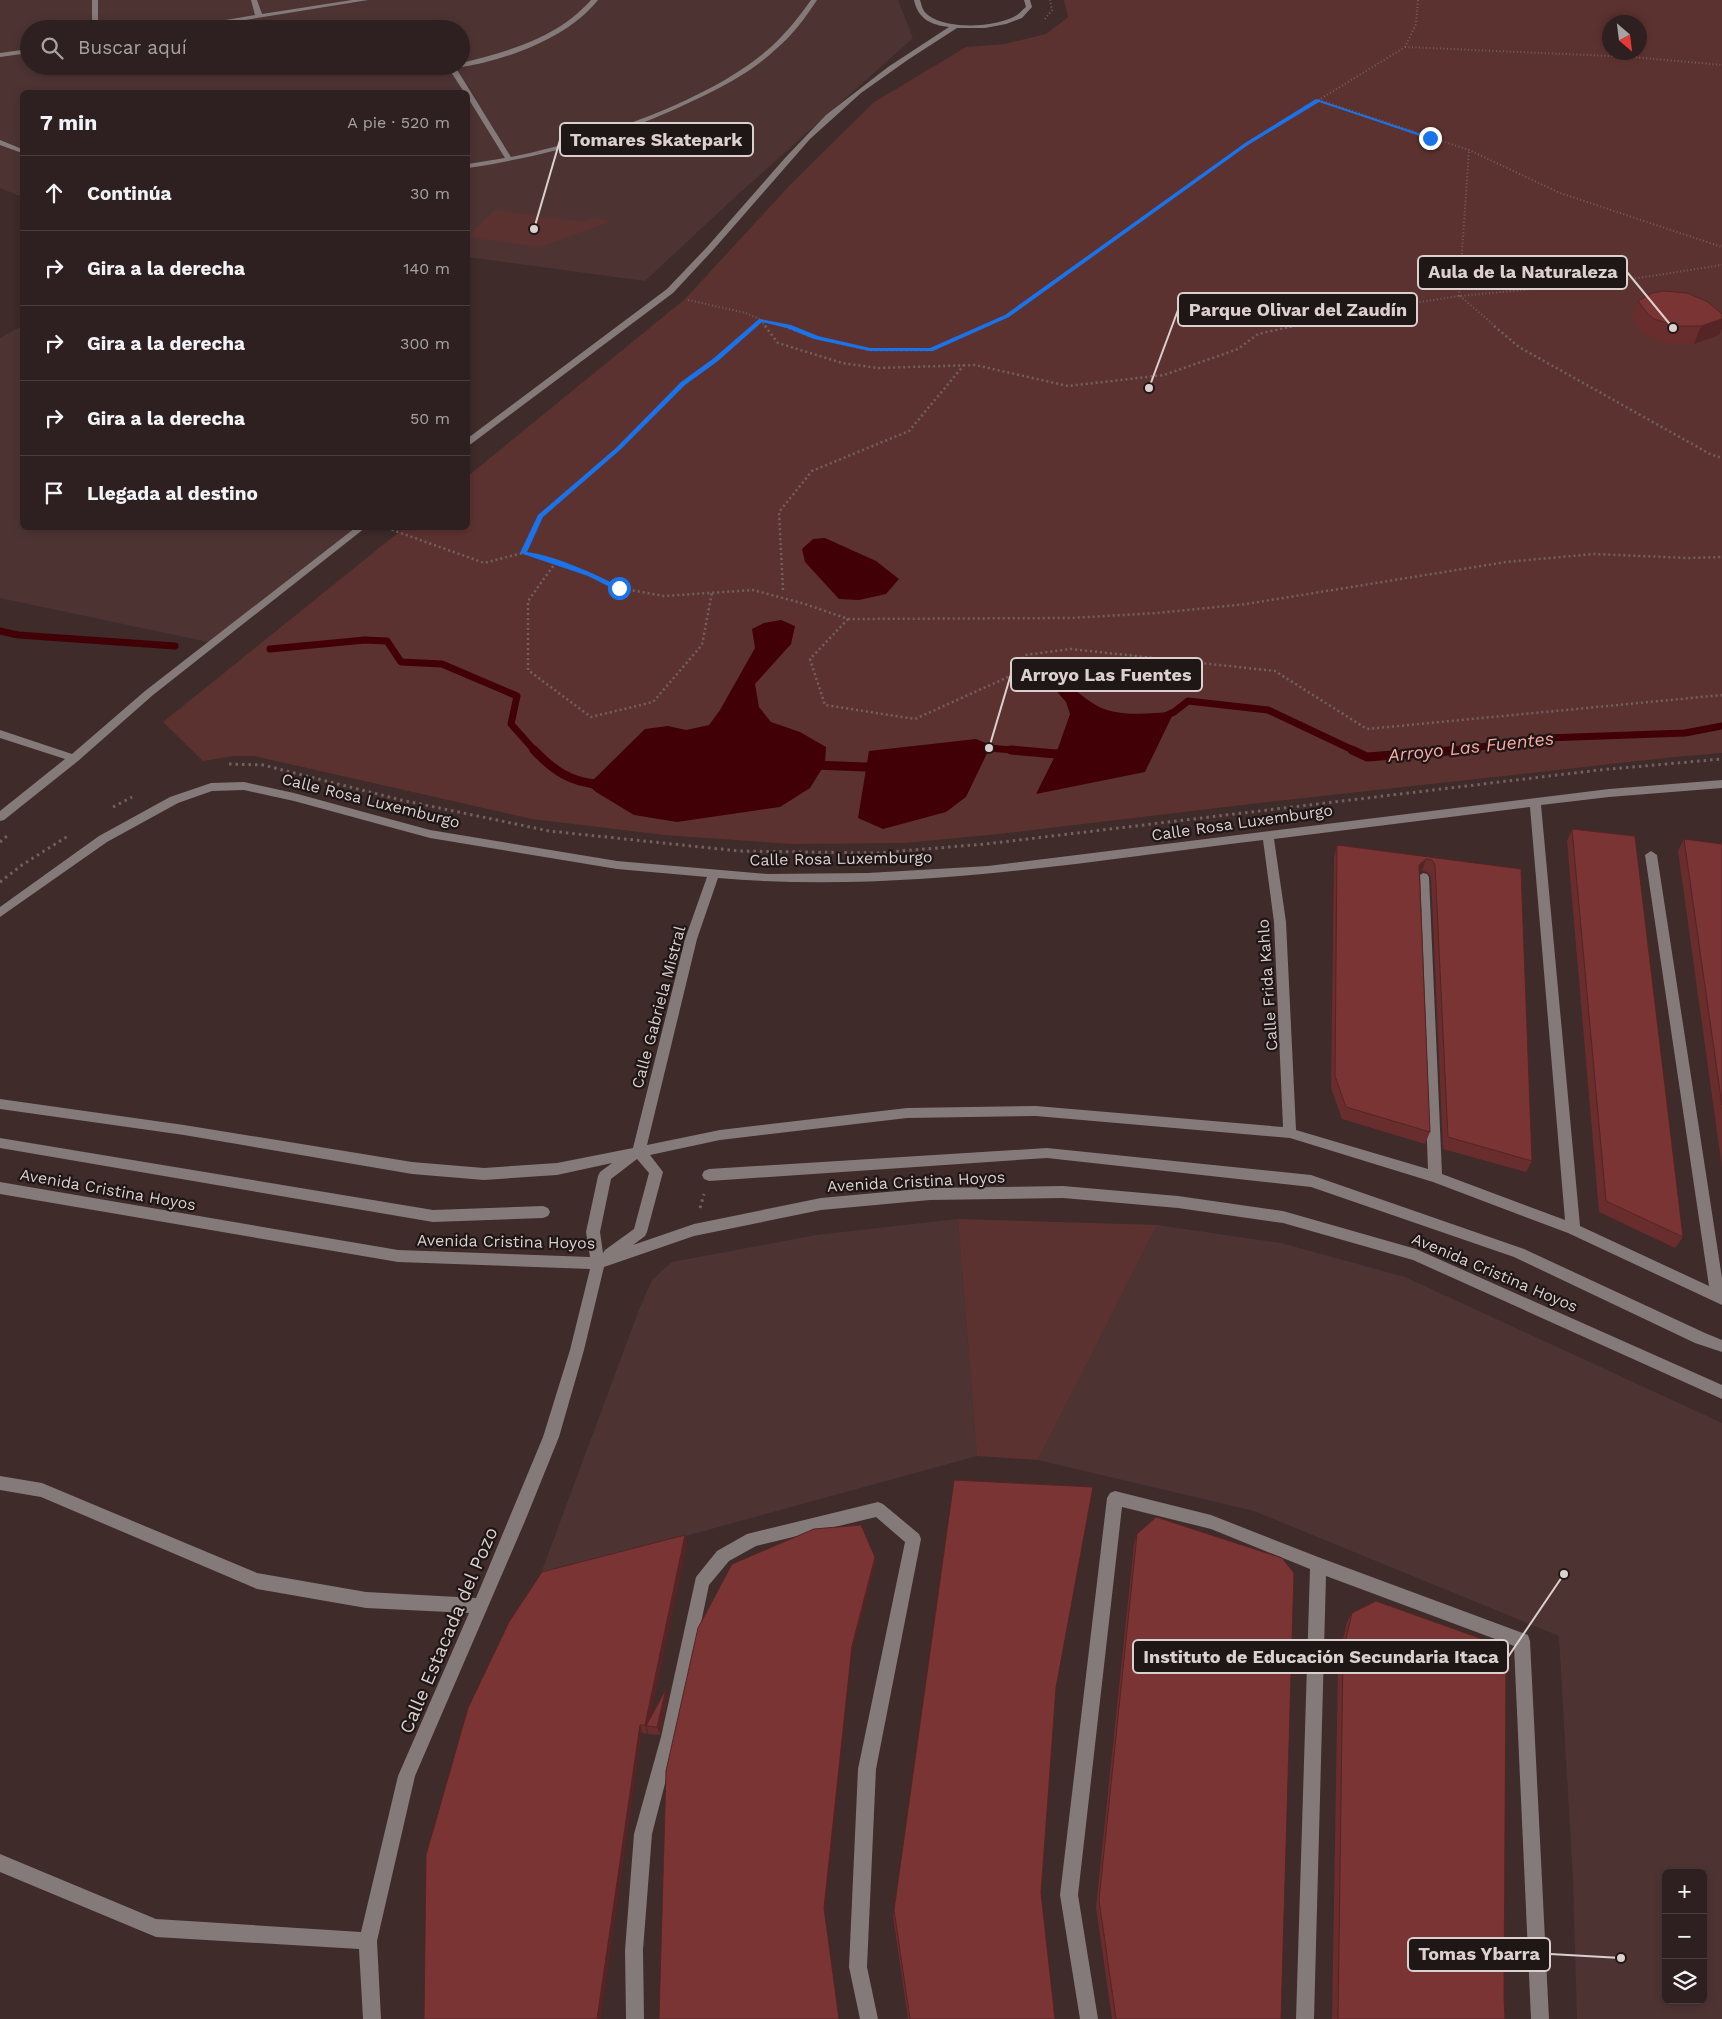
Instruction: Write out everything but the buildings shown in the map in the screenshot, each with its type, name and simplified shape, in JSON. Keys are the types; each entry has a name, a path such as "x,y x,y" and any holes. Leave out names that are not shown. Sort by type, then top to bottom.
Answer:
{"street":[{"path":"95,0 95,20"},
{"path":"254,0 259,16"},
{"path":"241,20 365,0"},
{"path":"470,63 511,52 545,38 574,20 596,0"},
{"path":"470,166 509,159 585,141 653,116 724,83 774,49 796,29 814,0"},
{"path":"917,0 916,6 928,18 956,26 989,27 1017,19 1025,14 1029,7 1026,0"},
{"path":"470,441 670,291 695,266 769,181 829,118 876,79 919,48 956,26"},
{"path":"0,55 20,52"},
{"path":"460,75 466,90"},
{"path":"470,98 509,159"},
{"path":"0,142 20,150"},
{"path":"0,817 74,758 148,693 357,530"},
{"path":"0,734 74,758"},
{"name":"Calle Rosa Luxemburgo","path":"0,913 103,839 174,800 211,787 244,786 294,796 430,834 617,865 768,878 868,877 988,870 1609,793 1722,784"},
{"path":"1535,802 1573,1229"},
{"name":"Calle Frida Kahlo","path":"1268,836 1280,922 1290,1133"},
{"path":"1651,855 1720,1298"},
{"name":"Calle Gabriela Mistral","path":"639,1151 691,939 714,874"},
{"path":"1423,877 1435,1177"},
{"path":"0,1104 184,1130 412,1168 484,1174 557,1169 720,1135 907,1113 1036,1111 1290,1133 1435,1177 1573,1229 1720,1298"},
{"path":"0,1143 433,1216 542,1212"},
{"path":"639,1151 656,1172 640,1232 598,1263 594,1232 605,1176 639,1151"},
{"path":"709,1175 1047,1153 1311,1181 1519,1253 1700,1338 1722,1346"},
{"name":"Avenida Cristina Hoyos","path":"0,1188 398,1256 598,1263 694,1230 821,1204 930,1194 1063,1192 1178,1202 1283,1217 1416,1255 1722,1392"},
{"name":"Calle Estacada del Pozo","path":"372,2019 368,1941 407,1776 551,1437 577,1350 598,1263"},
{"path":"0,1483 42,1490 257,1581 366,1600 480,1606"},
{"path":"1089,2019 1069,1895 1115,1498 1211,1522 1318,1565 1522,1640 1540,2019"},
{"path":"635,2019 634,1950 643,1834 669,1737 702,1582 723,1556 752,1539 878,1509 913,1540 867,1769 858,1967 869,2019"},
{"path":"1305,2019 1318,1565"},
{"path":"0,1863 156,1928 368,1941"}],"path":[{"path":"685,299 746,313 761,320 789,326 816,338 870,350 931,350 1007,316 1247,144 1405,47 1416,24 1418,0"},
{"path":"1405,47 1633,57 1722,65"},
{"path":"1318,100 1469,150 1560,193 1722,246"},
{"path":"1459,296 1469,150"},
{"path":"761,320 778,343 842,363 877,368 976,365 1068,386 1164,375 1238,349 1258,334 1356,312 1459,296 1619,281 1722,264"},
{"path":"1459,296 1518,346 1710,454 1722,458"},
{"path":"523,553 540,516 618,449 683,383 716,360 761,320"},
{"path":"783,590 779,512 812,471 909,431 964,365"},
{"path":"393,530 484,563 523,553 590,574 619,588 664,596 753,590 805,604 848,619 1071,618 1157,613 1246,604 1506,562 1594,554 1688,558 1722,557"},
{"path":"556,562 528,601 528,670 591,717 653,702 702,645 712,592"},
{"path":"848,619 810,659 825,705 915,719 1008,677 1025,655 1071,650 1275,671 1367,729 1722,695"},
{"path":"221,765 263,765 401,800 550,831 739,851 876,853 986,844 1579,772 1722,759"},
{"path":"111,809 134,796"},
{"path":"0,882 22,865 70,834"}],"shaded area":[{"path":"0,0 898,0 913,38 734,198 645,281 470,257 470,90 20,90 20,196 0,188"},
{"path":"1064,0 1722,0 1722,753 1259,803 999,834 904,843 791,844 664,835 532,819 254,756 233,756 203,761 163,722 402,530 470,530 470,474 685,299 790,185 873,103 966,47 1004,44 1046,34 1068,17"},
{"path":"495,210 582,222 592,218 612,221 540,247 470,237 470,235"},
{"path":"20,327 20,530 357,530 213,643 0,598 0,338"},
{"path":"825,538 876,561 899,579 886,594 859,600 839,599 805,562 802,549 813,539"},
{"path":"781,620 795,626 791,644 755,684 759,707 771,722 800,732 826,747 825,764 810,788 780,807 677,822 634,815 588,785 645,729 668,726 686,730 709,725 720,710 755,648 752,629 764,623"},
{"path":"1056,677 1091,702 1110,711 1131,714 1174,712 1145,772 1036,794 1056,754 1070,714 1066,702 1048,678"},
{"path":"976,739 991,745 966,797 946,812 883,829 858,818 869,751"},
{"path":"958,1219 977,1456 540,1576 640,1307 652,1280 672,1262 816,1235"},
{"path":"958,1219 1157,1225 1038,1460 977,1456"},
{"path":"1157,1225 1281,1243 1405,1277 1722,1423 1722,2019 1577,2019 1573,1880 1559,1636 1254,1511 1038,1460"}],"waterway":[{"name":"Arroyo Las Fuentes","path":"0,631 18,635 175,646"},
{"name":"Arroyo Las Fuentes","path":"270,649 365,640 387,641 401,662 442,664 517,696 511,724 535,751"},
{"name":"Arroyo Las Fuentes","path":"1163,717 1174,712 1188,701 1268,710 1355,751"},
{"name":"Arroyo Las Fuentes","path":"1454,751 1546,738 1685,733 1722,726"},
{"name":"Arroyo Las Fuentes","path":"977,750 989,748 1025,751"},
{"name":"Arroyo Las Fuentes","path":"1011,750 1056,754 1066,751"},
{"name":"Arroyo Las Fuentes","path":"1352,750 1367,757 1454,751"},
{"name":"Arroyo Las Fuentes","path":"1454,751 1462,750"},
{"name":"Arroyo Las Fuentes","path":"535,751 548,764 563,774 580,781 599,784"},
{"name":"Arroyo Las Fuentes","path":"814,765 866,767 878,765"}],"place":[{"name":"Tomares Skatepark","path":"534,229"},
{"name":"Aula de la Naturaleza","path":"1673,328"},
{"name":"Parque Olivar del Zaudín","path":"1149,388"},
{"name":"Arroyo Las Fuentes","path":"989,748"},
{"name":"Instituto de Educación Secundaria Itaca","path":"1564,1574"},
{"name":"Tomas Ybarra","path":"1621,1958"}],"route":[{"path":"619,588 590,574 523,553 540,516 618,449 683,383 716,360 761,320 789,326 816,338 870,350 931,350 1007,316 1247,144 1318,100 1430,138"}]}
